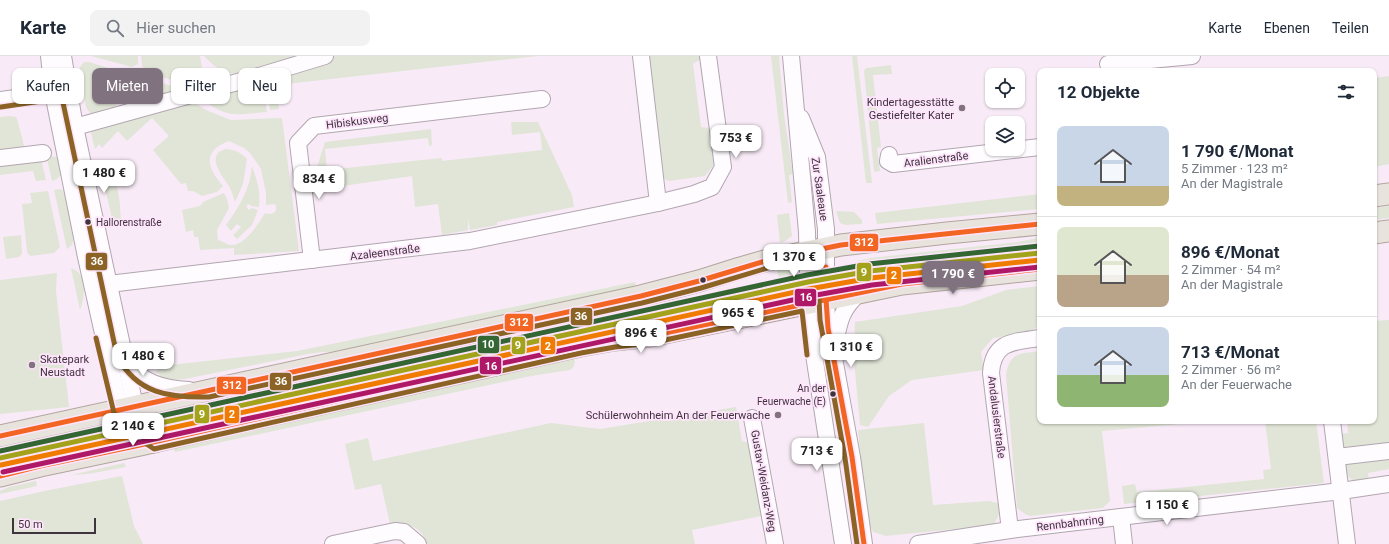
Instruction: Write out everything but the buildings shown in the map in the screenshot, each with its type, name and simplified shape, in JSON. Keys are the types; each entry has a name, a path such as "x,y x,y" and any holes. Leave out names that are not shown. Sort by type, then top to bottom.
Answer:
{"main road":[{"path":"1377,196 1389,194"},
{"path":"0,436 129,414 208,390 641,296 700,281 766,261 817,250 915,236 1037,224"},
{"path":"1377,233 1389,231"},
{"path":"0,476 580,346 650,336 902,284 1037,269"},
{"path":"129,414 154,442"},
{"path":"123,448 129,414"}],"street":[{"path":"49,56 53,68"},
{"path":"62,68 63,56"},
{"path":"74,127 259,76 325,56"},
{"path":"640,56 658,203"},
{"name":"Azaleenstraße","path":"109,284 470,241 658,203 694,194 712,187 723,167 708,56"},
{"name":"Zur Saaleaue","path":"791,56 807,232 817,250 817,301"},
{"path":"1108,64 1192,56"},
{"path":"0,100 12,98"},
{"name":"Hibiskusweg","path":"312,260 298,143 314,126 542,99"},
{"path":"62,104 92,290 129,414"},
{"path":"65,104 74,127 124,354 129,414"},
{"name":"Aralienstraße","path":"890,155 888,161 892,164 1037,147"},
{"path":"0,158 43,153"},
{"path":"834,351 840,318 850,302 861,292"},
{"path":"817,301 828,328 834,351 852,457 864,544"},
{"path":"817,301 809,322 843,544"},
{"name":"Andalusierstraße","path":"1010,530 991,373 991,362 995,354 1008,344 1017,341 1037,338"},
{"path":"124,354 130,365 137,373 157,386 173,390 208,390"},
{"name":"Gustav-Weidanz-Weg","path":"752,418 775,544"},
{"path":"1332,424 1347,544"},
{"path":"1336,457 1389,451"},
{"name":"Rennbahnring","path":"918,544 941,542 1010,530 1389,484"},
{"path":"1121,517 1124,544"},
{"path":"333,544 395,530 404,532 411,536 418,544"}],"shaded area":[{"path":"91,56 138,56 138,64 132,67"},
{"path":"141,56 200,56 202,68 171,68 171,80 163,78 163,68 144,68 142,66"},
{"path":"204,56 295,56 262,68 238,68 238,73 236,73 230,73 230,68 218,68"},
{"path":"330,56 538,56 291,83 291,69"},
{"path":"646,56 701,56 701,59 693,64 701,127 709,128 714,164 705,176 669,181 663,178"},
{"path":"771,56 779,56 784,115 793,174 789,175 792,202 788,203"},
{"path":"852,56 857,56 872,183 866,183"},
{"path":"89,62 108,68 92,68 92,104 116,104 114,109 95,114 90,113 86,107 84,96 84,68 80,68 82,64"},
{"path":"891,65 892,74 873,75 881,147 877,148 880,171 874,172 864,71 866,68"},
{"path":"1389,76 1389,164 1377,166 1377,78"},
{"path":"163,83 171,86 171,94 163,96"},
{"path":"238,88 238,104 266,104 267,112 235,114 221,111 209,104 230,104 230,91"},
{"path":"187,104 197,104 206,110 231,120 282,118 299,251 234,255 234,248 200,250 198,237 194,237 193,230 186,232 182,210 200,206 203,202 224,193 229,208 217,230 218,240 228,245 235,245 246,238 265,213 274,213 276,209 275,204 266,205 266,193 261,169 250,153 244,148 229,141 220,145 214,150 210,160 211,166 213,173 223,186 217,192 202,196 193,191 188,191 186,183 181,184 153,150 169,136 152,118 127,141 118,131 102,148 99,144 95,149 91,133 93,129"},
{"path":"269,104 279,104 279,109 270,110"},
{"path":"0,117 16,117 17,119 25,149 0,153"},
{"path":"511,122 538,122 572,195 574,207 497,222 497,225 470,230 468,219 468,230 442,235 438,204 415,207 412,176 315,190 313,180 325,142 431,129 432,145 429,146 428,138 325,149 327,170 442,158 442,161 542,150 540,132 512,135"},
{"path":"226,149 238,152 247,159 243,184 235,202 230,188 220,172 216,161 216,156"},
{"path":"49,156 57,157 61,175 52,181 47,159"},
{"path":"41,159 46,180 36,181 33,171 0,175 0,163"},
{"path":"252,166 259,191 259,207 251,206 249,204 247,205 249,210 252,208 258,210 252,225 237,239 233,235 241,227 237,224 231,231 226,225 244,197"},
{"path":"100,168 107,171 112,176 118,190 121,221 113,222"},
{"path":"60,189 64,191 74,237 72,245 67,249 54,190"},
{"path":"48,191 60,247 54,253 31,256 27,251 22,204 32,203 30,193"},
{"path":"1037,194 1037,209 877,224 875,213"},
{"path":"1389,206 1389,218 1377,220 1377,208"},
{"path":"836,211 854,212 862,220 862,224 845,225 840,223"},
{"path":"789,213 792,236 780,243 777,215"},
{"path":"21,235 22,254 19,257 6,259 3,237"},
{"path":"1037,237 1037,262 857,283 845,277 863,275 862,264 849,266 858,261 870,258 1018,242"},
{"path":"776,265 787,266 796,270 795,276 779,279"},
{"path":"71,268 80,275 83,280 84,292 80,310"},
{"path":"57,273 56,291 69,407 0,414 0,280"},
{"path":"635,282 636,286 624,289 340,352 308,354 185,379 171,380 161,378 159,374 155,373 161,366 297,351"},
{"path":"1037,286 1037,327 1026,335 993,338 981,352 984,370 912,380 889,396 868,427 860,425 854,360 855,322 962,306 1006,290"},
{"path":"776,296 777,298 673,320 653,330 651,323"},
{"path":"639,303 646,331 160,430 148,425 146,420 147,413"},
{"path":"1389,320 1389,469 1368,473 1369,482 1355,483 1348,476 1343,462 1347,459 1341,434 1348,433 1347,424 1377,424 1377,321"},
{"path":"1037,351 1037,424 1180,424 1102,431 1110,501 1103,508 1030,516 1017,508 1006,375 1010,362 1013,358 1026,353"},
{"path":"574,359 575,364 570,370 531,376 175,452 172,447 330,411"},
{"path":"736,407 742,441 754,444 766,515 692,530 695,544 427,544 425,538 413,526 390,524 381,484 355,490 345,444 368,438 373,461 551,423 600,429"},
{"path":"924,423 933,505 989,501 1001,504 999,514 994,525 886,536 873,532 867,519 858,430"},
{"path":"1265,424 1316,424 1324,483 1124,504 1122,486 1135,484 1137,492 1264,479 1263,470 1271,469"},
{"path":"124,463 126,467 88,474 71,475"},
{"path":"122,476 134,526 143,544 0,544 0,501"},
{"path":"36,481 37,486 0,494 0,491 9,487"}],"transit line":[{"name":"36","path":"1,107 62,98 117,356 125,369 134,379 156,391 168,394 209,397 642,303 701,288 774,266 820,257 820,320 845,458 857,544"},
{"name":"312","path":"0,436 641,296 699,281 772,259 841,245 1037,224"},
{"name":"10","path":"0,451 807,275 869,264 1037,246"},
{"name":"9","path":"0,458 808,282 870,271 1037,253"},
{"name":"312","path":"826,267 828,328 852,457 864,544"},
{"name":"16","path":"3,472 811,296 872,285 1037,267"},
{"name":"312","path":"0,476 580,346 650,336 902,284 1037,269"},
{"name":"36","path":"96,338 114,413 124,429 154,449 581,353 651,343 802,311 807,355"}],"tram line":[{"name":"2","path":"1,465 809,289 871,278 1037,260"}],"place":[{"name":"Kindertagesstätte Gestiefelter Kater","path":"962,108"},
{"name":"Hallorenstraße","path":"88,222"},
{"name":"Skatepark Neustadt","path":"32,365"},
{"name":"An der Feuerwache (E)","path":"833,394"},
{"name":"Schülerwohnheim An der Feuerwache","path":"778,415"}]}
